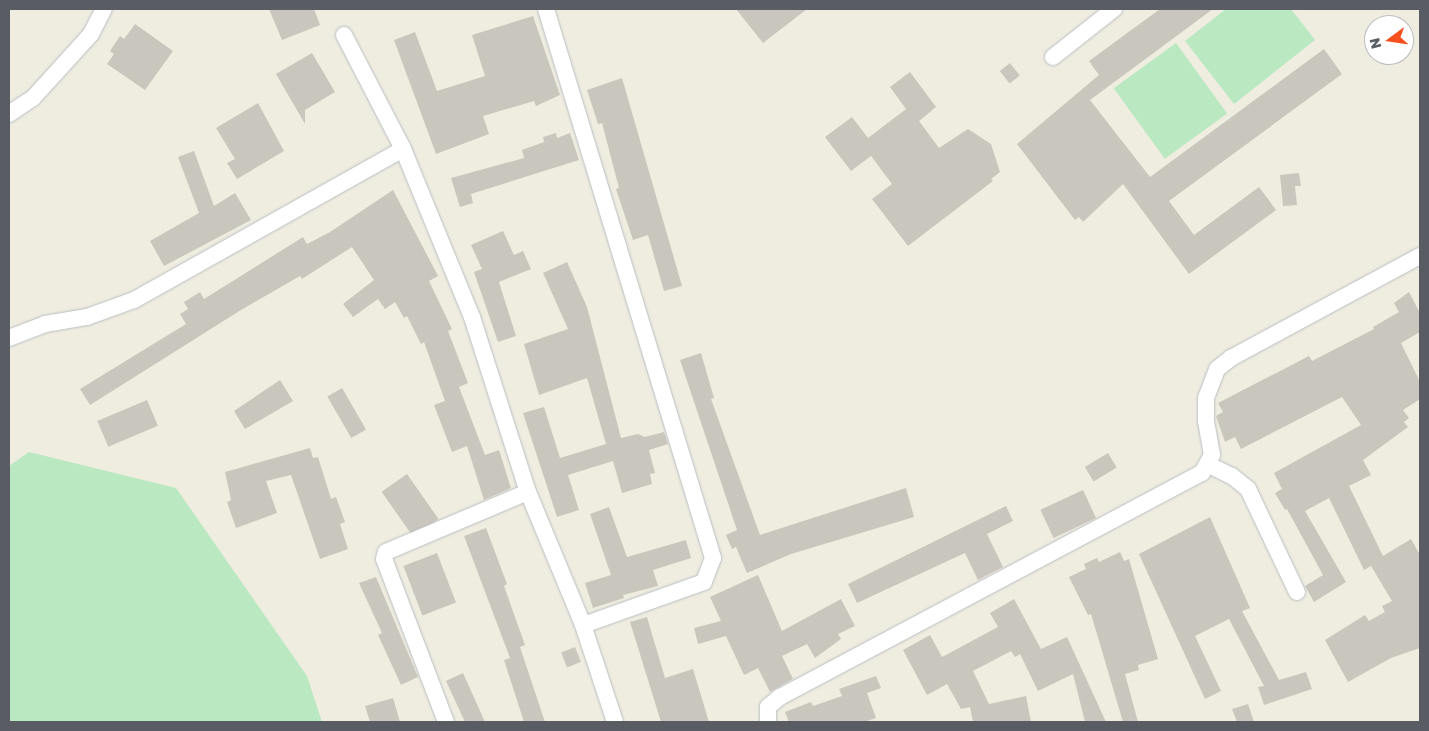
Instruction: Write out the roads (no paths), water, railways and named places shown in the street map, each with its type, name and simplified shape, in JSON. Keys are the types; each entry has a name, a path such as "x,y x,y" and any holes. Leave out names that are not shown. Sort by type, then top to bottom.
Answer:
{"street":[{"path":"10,112 33,98 90,34 104,9"},
{"path":"546,9 713,558 704,582 583,625"},
{"path":"1053,57 1114,9"},
{"path":"344,35 404,149 472,317 528,492 583,625 615,722"},
{"path":"9,338 45,324 87,317 134,300 404,149"},
{"path":"768,722 768,707 780,697 1202,473 1209,465 1212,455 1206,421 1206,398 1217,369 1230,358 1420,256"},
{"path":"1209,465 1232,476 1248,489 1297,592"},
{"path":"446,722 384,559 386,552 528,492"}]}
